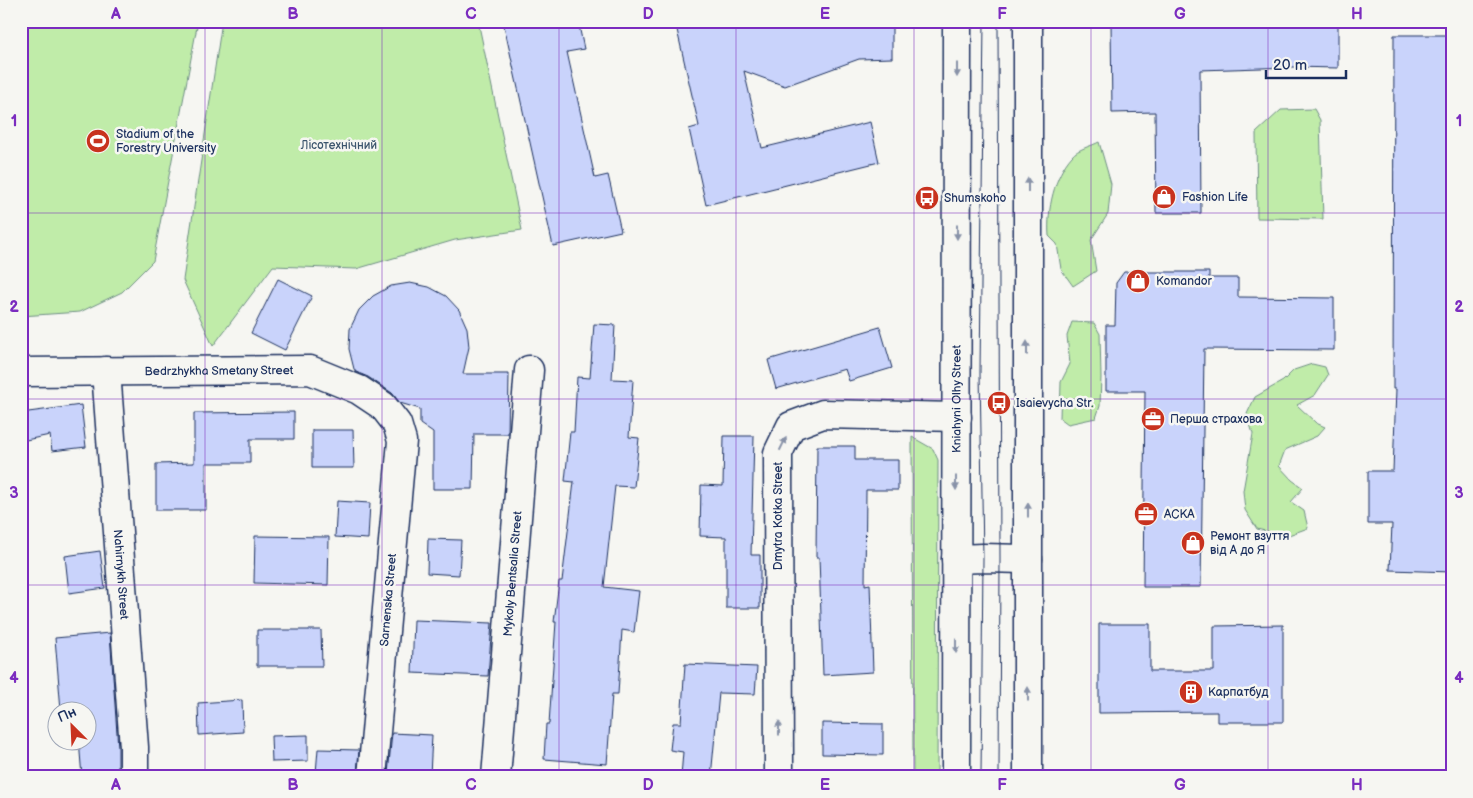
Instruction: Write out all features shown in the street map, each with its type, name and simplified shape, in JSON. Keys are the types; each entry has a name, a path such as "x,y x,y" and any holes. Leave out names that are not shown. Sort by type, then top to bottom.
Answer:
{"street":[{"name":"Kniahyni Olhy Street","path":"956,777 957,21"},
{"path":"1028,21 1028,777"},
{"name":"Bedrzhykha Smetany Street","path":"21,372 310,370 359,390 383,406 397,424"},
{"name":"Mykoly Bentsalia Street","path":"496,777 528,370"},
{"name":"Nahirnykh Street","path":"106,371 133,737 134,777"},
{"name":"Dmytra Kotka Street","path":"779,777 778,452 791,426 823,414 957,417"},
{"name":"Sarnenska Street","path":"372,777 402,441 397,424"},
{"path":"956,559 1028,559"}],"green space":[{"name":"Stadium of the Forestry University","path":"21,21 198,21 153,261 122,292 80,312 21,316"},
{"name":"Лісотехнічний","path":"222,21 478,21 522,230 455,240 356,269 273,266 213,346 183,280"},
{"path":"1314,109 1320,120 1323,219 1257,218 1256,133 1281,110"},
{"path":"1099,142 1111,184 1108,214 1091,240 1096,271 1073,286 1061,269 1057,244 1049,236 1049,215 1056,183 1066,164 1074,154"},
{"path":"1072,322 1094,323 1100,334 1100,406 1096,418 1068,424 1060,418 1061,382 1070,364 1067,336"},
{"path":"1312,364 1325,367 1328,375 1315,395 1297,405 1316,423 1325,427 1317,436 1285,450 1279,466 1292,480 1303,488 1291,502 1304,511 1308,528 1286,536 1257,529 1245,510 1243,491 1253,434 1247,414 1255,397 1283,381 1294,370"},
{"path":"912,437 933,449 938,460 937,777 913,777"}],"building":[{"path":"503,21 578,21 584,49 567,52 595,178 608,175 621,231 553,246"},
{"path":"675,21 892,21 892,58 859,59 785,86 744,71 762,148 870,122 879,162 706,205 689,129 699,126"},
{"path":"1111,21 1338,21 1338,68 1292,67 1200,70 1201,213 1156,213 1155,112 1112,113"},
{"path":"1394,35 1452,35 1452,572 1390,570 1392,524 1368,524 1368,471 1393,471 1396,389 1393,389"},
{"path":"1124,272 1209,272 1209,278 1238,278 1238,297 1334,298 1334,350 1204,349 1201,587 1143,587 1145,391 1106,391 1106,325 1115,325 1116,283"},
{"path":"278,279 312,296 285,350 251,333"},
{"path":"410,283 429,287 446,296 459,310 467,328 469,347 463,374 509,374 508,434 474,434 473,489 433,489 433,433 420,424 420,409 400,403 392,393 354,369 349,349 350,329 359,310 373,296 391,286"},
{"path":"594,324 615,325 612,379 633,380 629,437 639,438 634,487 615,486 604,587 639,591 634,632 622,630 618,694 612,694 607,764 544,759 546,724 549,724 556,622 554,622 559,581 562,581 574,482 565,481 570,432 574,432 577,377 590,378"},
{"path":"880,327 892,368 849,381 845,369 776,389 768,360"},
{"path":"81,405 86,447 52,451 50,435 21,441 21,413"},
{"path":"294,412 294,439 250,439 250,463 206,463 206,510 156,510 156,464 194,463 194,413"},
{"path":"312,430 353,430 354,468 312,468"},
{"path":"724,436 754,436 751,555 760,555 760,608 726,608 726,537 700,536 701,485 723,486"},
{"path":"817,446 855,446 855,460 898,460 898,490 866,490 865,585 870,584 873,672 823,675 819,557 816,557"},
{"path":"337,501 370,503 368,539 335,537"},
{"path":"255,536 329,537 328,585 254,583"},
{"path":"428,539 461,540 459,575 427,573"},
{"path":"100,551 105,588 69,593 65,556"},
{"path":"414,620 492,623 488,676 412,673"},
{"name":"Карпатбуд","path":"1099,624 1150,624 1150,671 1214,671 1214,626 1283,625 1283,722 1217,722 1217,712 1099,713"},
{"path":"257,630 321,630 322,666 257,666"},
{"path":"110,633 118,748 118,777 82,777 80,750 98,750 98,700 60,700 55,638"},
{"path":"685,664 757,667 755,694 719,693 711,777 681,777 683,752 670,750 673,723 681,723"},
{"path":"242,700 243,732 199,735 198,703"},
{"path":"822,723 883,724 883,755 822,754"},
{"path":"392,733 432,735 430,776 388,774"},
{"path":"308,735 308,761 272,762 271,736"},
{"path":"318,749 359,750 357,773 316,773"}],"tram line":[{"path":"981,777 983,558 980,372 984,21"},
{"path":"998,21 999,777"}],"place":[{"name":"Stadium of the Forestry University","path":"98,141"},
{"name":"Fashion Life","path":"1164,197"},
{"name":"Shumskoho","path":"927,198"},
{"name":"Komandor","path":"1138,281"},
{"name":"Isaievycha Str.","path":"999,403"},
{"name":"Перша страхова","path":"1153,419"},
{"name":"АСКА","path":"1146,514"},
{"name":"Ремонт взуття від А до Я","path":"1193,543"},
{"name":"Карпатбуд","path":"1191,692"}]}
